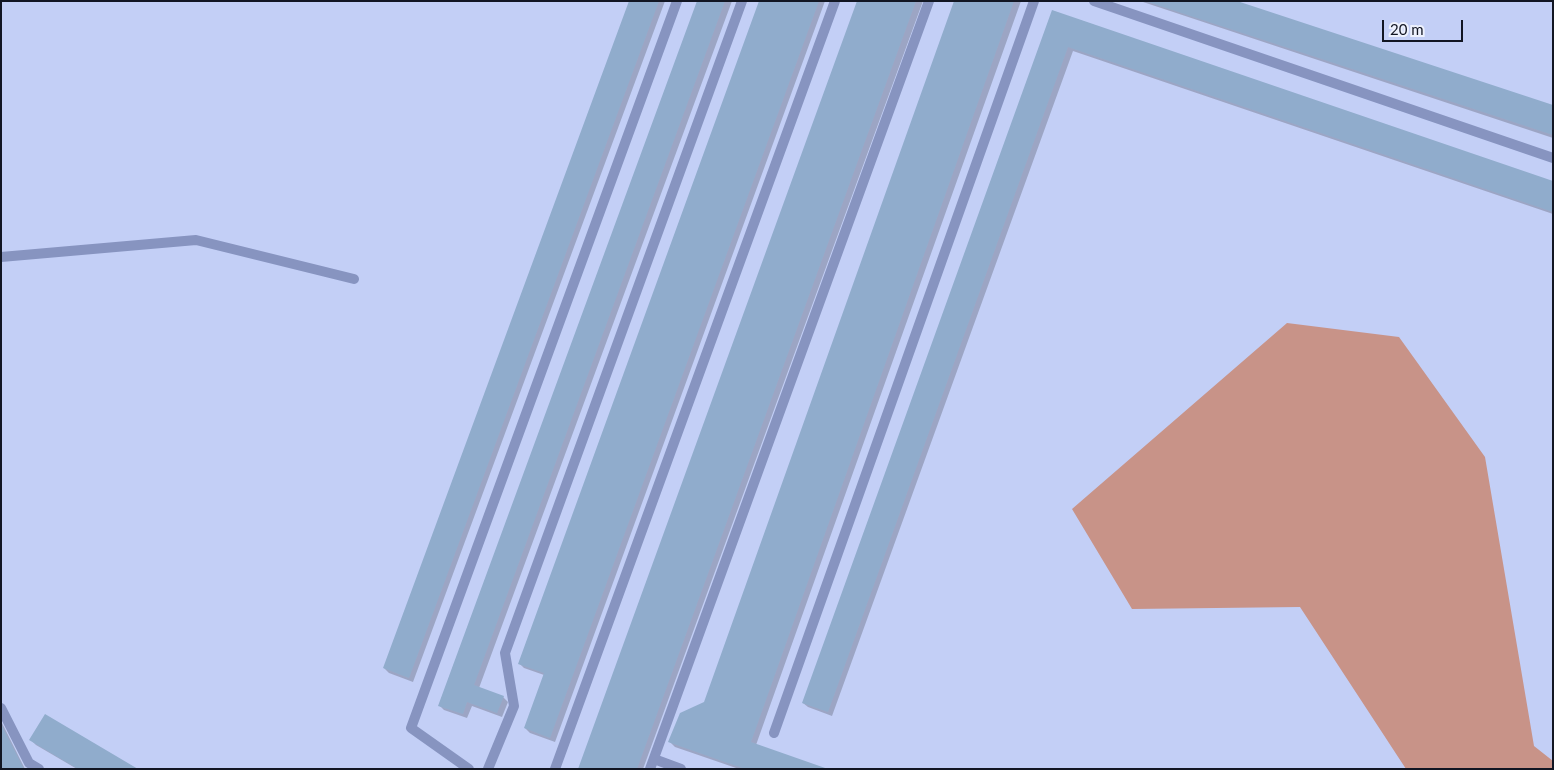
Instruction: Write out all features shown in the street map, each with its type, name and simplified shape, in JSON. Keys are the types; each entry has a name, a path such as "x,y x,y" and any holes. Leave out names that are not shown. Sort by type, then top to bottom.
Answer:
{"lane":[{"path":"469,769 411,728 677,1"},
{"path":"488,769 514,706 506,653 742,1"},
{"path":"555,769 835,1"},
{"path":"681,769 652,764 929,1"},
{"path":"774,733 1034,1"},
{"path":"1094,1 1553,158"},
{"path":"1,257 196,240 354,279"},
{"path":"1,708 30,766 39,769"}],"shaded area":[{"path":"1287,323 1399,337 1485,457 1534,746 1553,761 1553,769 1406,769 1300,607 1132,609 1072,509"}],"building":[{"path":"629,1 659,1 409,678 383,668"},
{"path":"697,1 725,1 474,685 504,696 497,713 467,702 463,714 438,706"},
{"path":"759,1 819,1 550,738 524,728 544,673 518,664"},
{"path":"857,1 916,1 637,769 578,769"},
{"path":"954,1 1014,1 751,742 828,769 745,769 668,742 680,713 704,702"},
{"path":"1237,1 1553,105 1553,135 1148,2"},
{"path":"1052,10 1553,181 1553,212 1068,47 828,712 802,703"},
{"path":"45,714 138,769 78,769 29,740"},
{"path":"1,724 24,769 1,769"}]}
